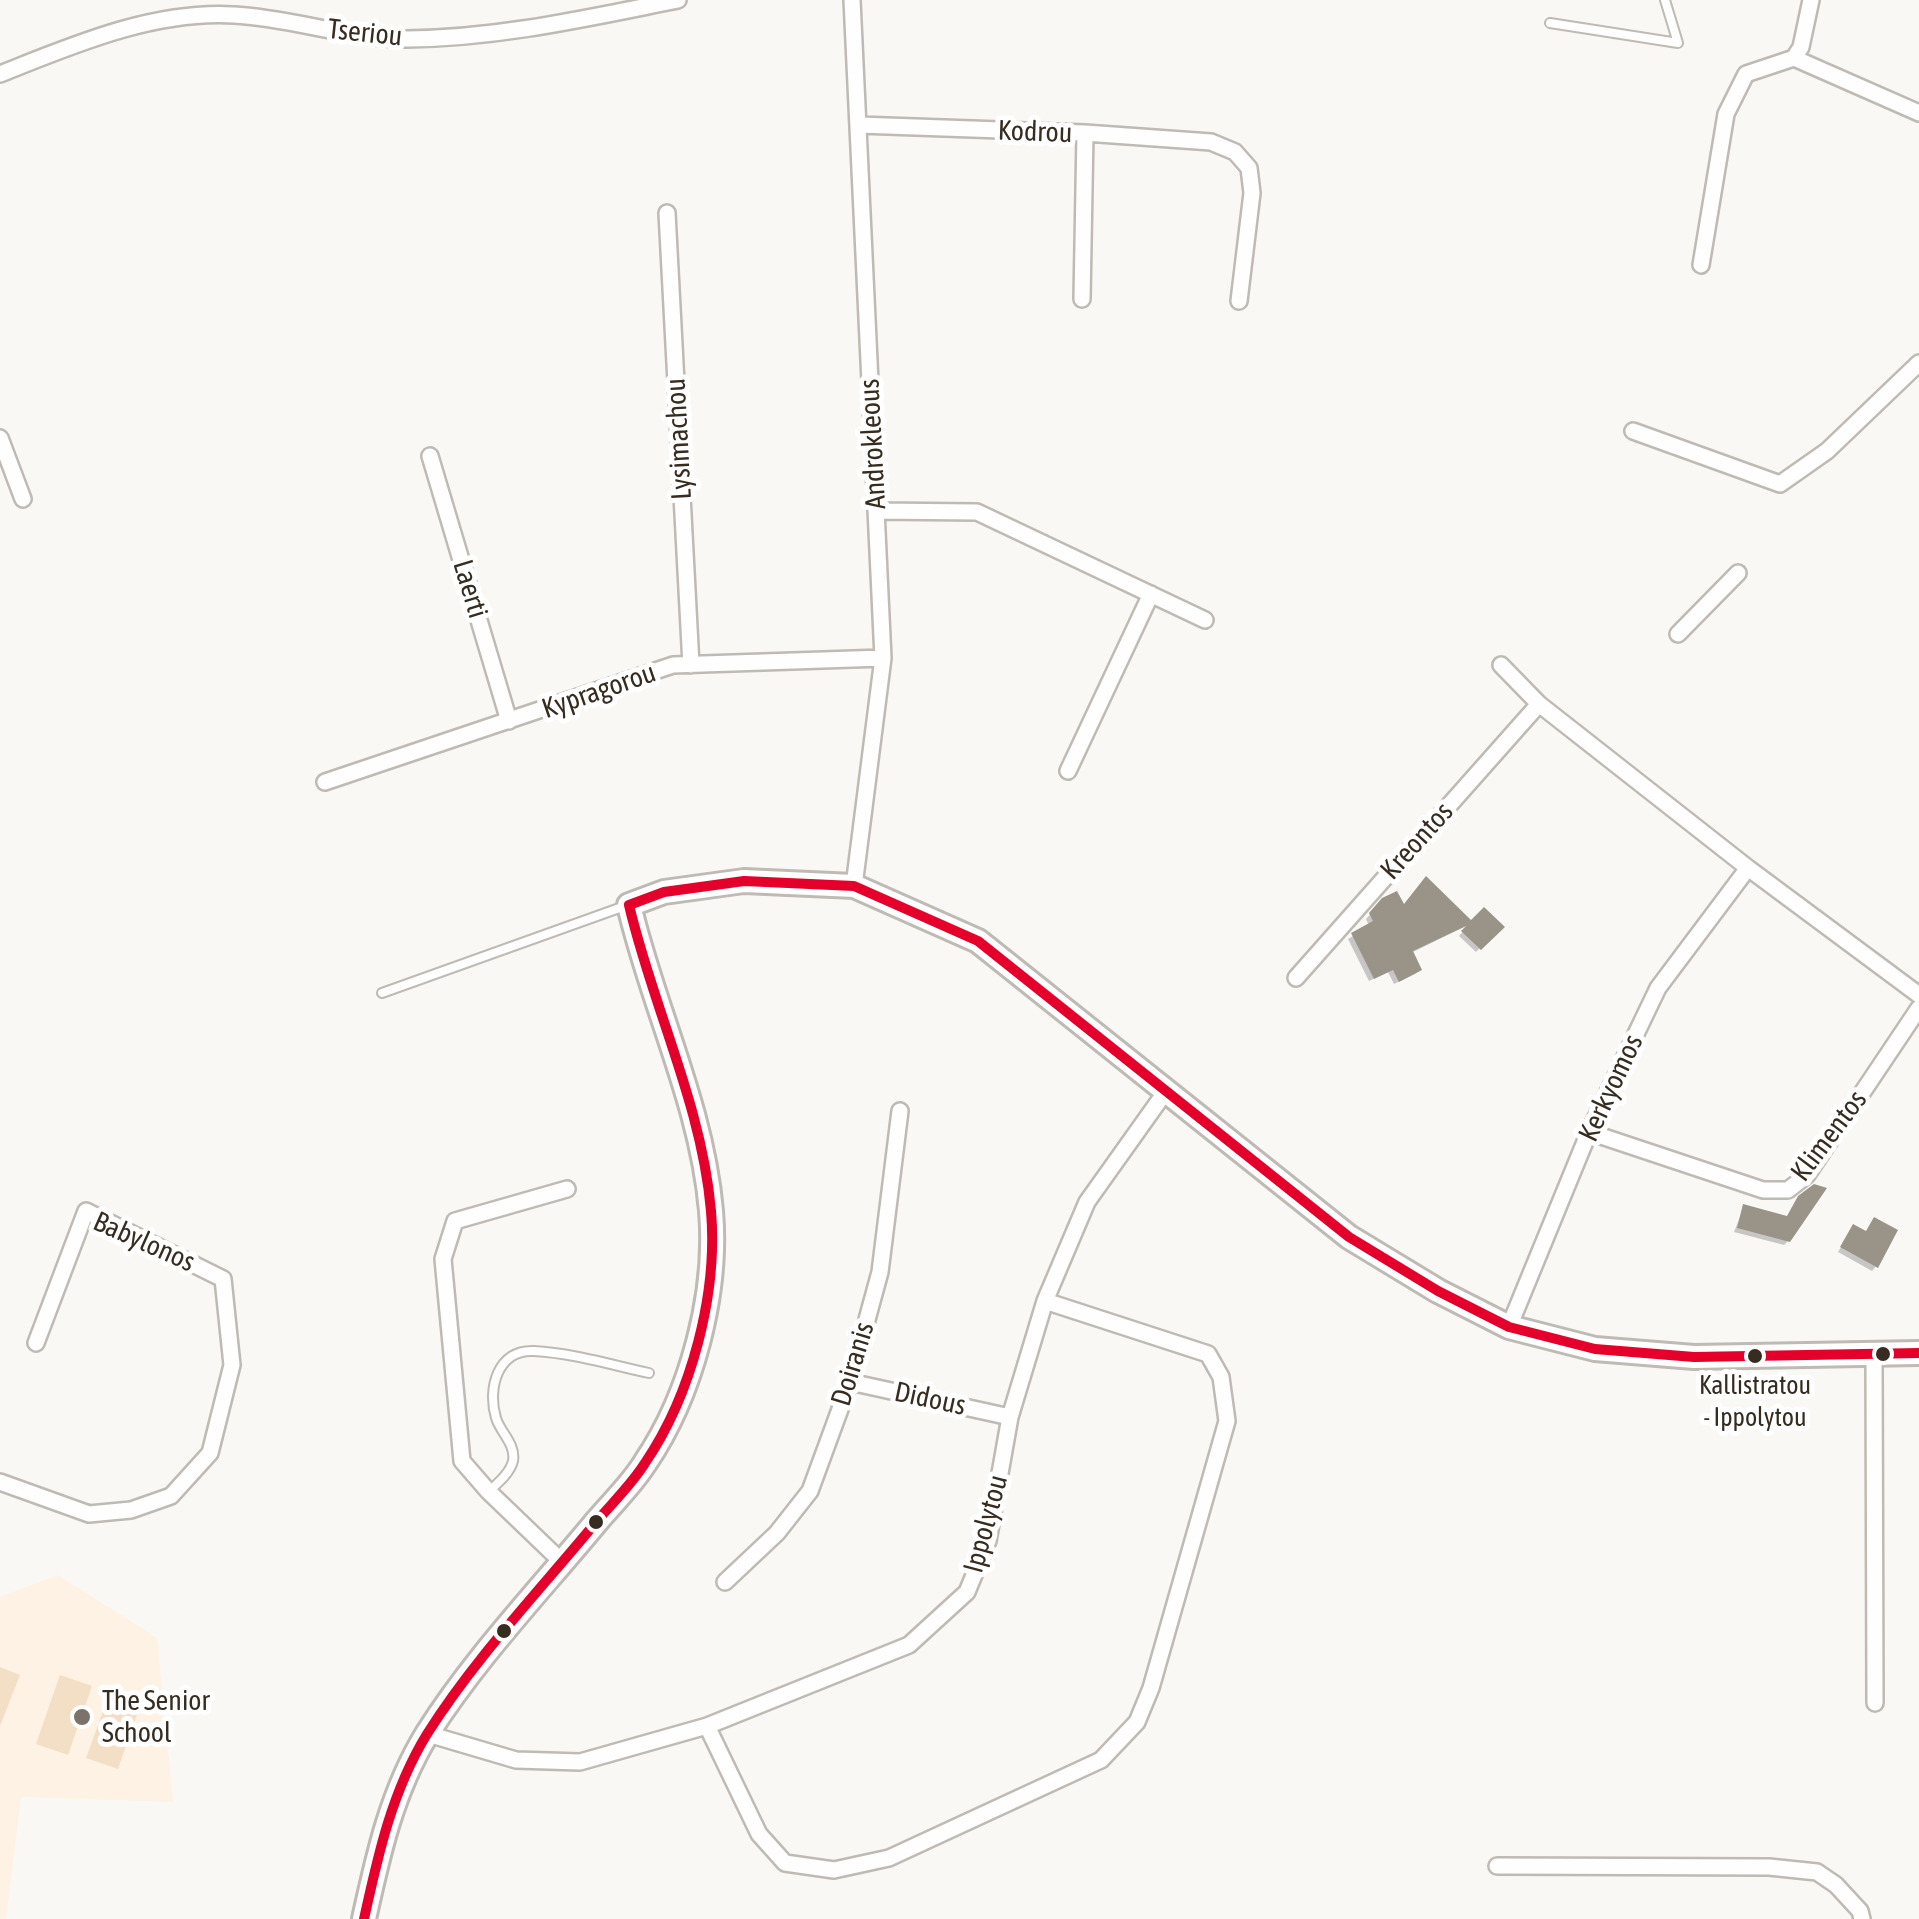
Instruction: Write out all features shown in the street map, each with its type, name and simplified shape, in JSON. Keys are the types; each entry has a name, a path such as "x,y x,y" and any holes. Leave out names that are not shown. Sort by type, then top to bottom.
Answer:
{"street":[{"name":"Tseriou","path":"0,74 130,28 199,14 237,15 363,36 454,38 502,34 678,0"},
{"name":"Androkleous","path":"852,0 883,658 854,886"},
{"path":"1701,265 1726,114 1746,74 1794,58 1801,48 1811,0"},
{"path":"1794,58 1919,114"},
{"name":"Kodrou","path":"859,126 1084,133 1211,142 1236,152 1249,168 1252,193 1239,301"},
{"path":"1082,299 1084,133"},
{"name":"Lysimachou","path":"667,213 692,664"},
{"path":"1633,431 1780,484 1828,452 1919,363"},
{"path":"0,438 23,499"},
{"name":"Laerti","path":"430,456 509,721"},
{"path":"876,511 978,512 1205,620"},
{"path":"1678,634 1738,572"},
{"path":"1068,771 1151,594"},
{"name":"Kypragorou","path":"326,782 673,665 883,658"},
{"path":"1501,665 1539,704 1748,868 1919,995"},
{"name":"Kreontos","path":"1296,978 1539,704"},
{"name":"Kerkyomos","path":"1510,1326 1589,1132 1658,988 1748,868"},
{"path":"364,1919 378,1853 401,1783 428,1734 462,1686 646,1462 686,1382 709,1306 711,1213 696,1120 640,951 630,905 664,892 744,880 854,886 978,941 1349,1237 1438,1291 1510,1326 1595,1349 1694,1357 1919,1353"},
{"name":"Klimentos","path":"1589,1132 1763,1190 1788,1190 1807,1175 1919,1008"},
{"name":"Ippolytou","path":"428,1734 516,1760 580,1762 707,1726 909,1646 968,1592 988,1541 1010,1417 1045,1301 1087,1202 1166,1091"},
{"name":"Doiranis","path":"726,1582 776,1533 810,1490 850,1382 880,1272 900,1110"},
{"path":"563,1562 462,1461 443,1258 455,1221 568,1190"},
{"name":"Babylonos","path":"0,1482 89,1514 131,1510 171,1496 210,1452 232,1365 223,1278 86,1211 36,1343"},
{"path":"707,1726 760,1834 786,1863 834,1870 890,1858 1101,1760 1137,1722 1151,1688 1226,1421 1221,1377 1208,1354 1045,1301"},
{"path":"1874,1354 1875,1704"},
{"name":"Didous","path":"850,1382 1010,1417"},
{"path":"1497,1866 1769,1866 1817,1872 1836,1885 1860,1911 1862,1919"}],"lane":[{"path":"1550,23 1678,43 1665,0"},
{"path":"382,992 630,905"},
{"path":"488,1491 504,1477 513,1460 509,1441 497,1422 494,1401 498,1368 513,1354 530,1350 554,1353 649,1373"}],"shaded area":[{"name":"The Senior School","path":"58,1575 157,1638 173,1802 21,1797 6,1919 0,1919 0,1597"},
{"path":"0,1667 20,1675 0,1726"},
{"path":"60,1675 92,1686 68,1755 36,1744"},
{"path":"110,1692 141,1703 118,1769 86,1758"}],"building":[{"path":"1426,876 1471,920 1484,907 1505,927 1481,950 1461,931 1466,926 1413,951 1422,970 1399,982 1393,970 1374,979 1351,933 1373,921 1369,913 1382,898 1397,891 1404,904"},
{"path":"1814,1184 1827,1188 1790,1242 1737,1228 1743,1204 1787,1216 1798,1196"},
{"path":"1874,1217 1898,1230 1878,1268 1840,1247 1853,1224 1866,1231"}],"transit line":[{"path":"364,1919 395,1801 427,1734 487,1651 640,1471 676,1406 698,1342 706,1309 712,1243 706,1172 698,1133 629,905 664,892 744,881 854,886 978,941 1349,1237 1438,1291 1509,1327 1595,1349 1694,1357 1919,1353"}],"place":[{"name":"Kallistratou - Ippolytou","path":"1755,1356"},
{"name":"The Senior School","path":"82,1717"}]}
